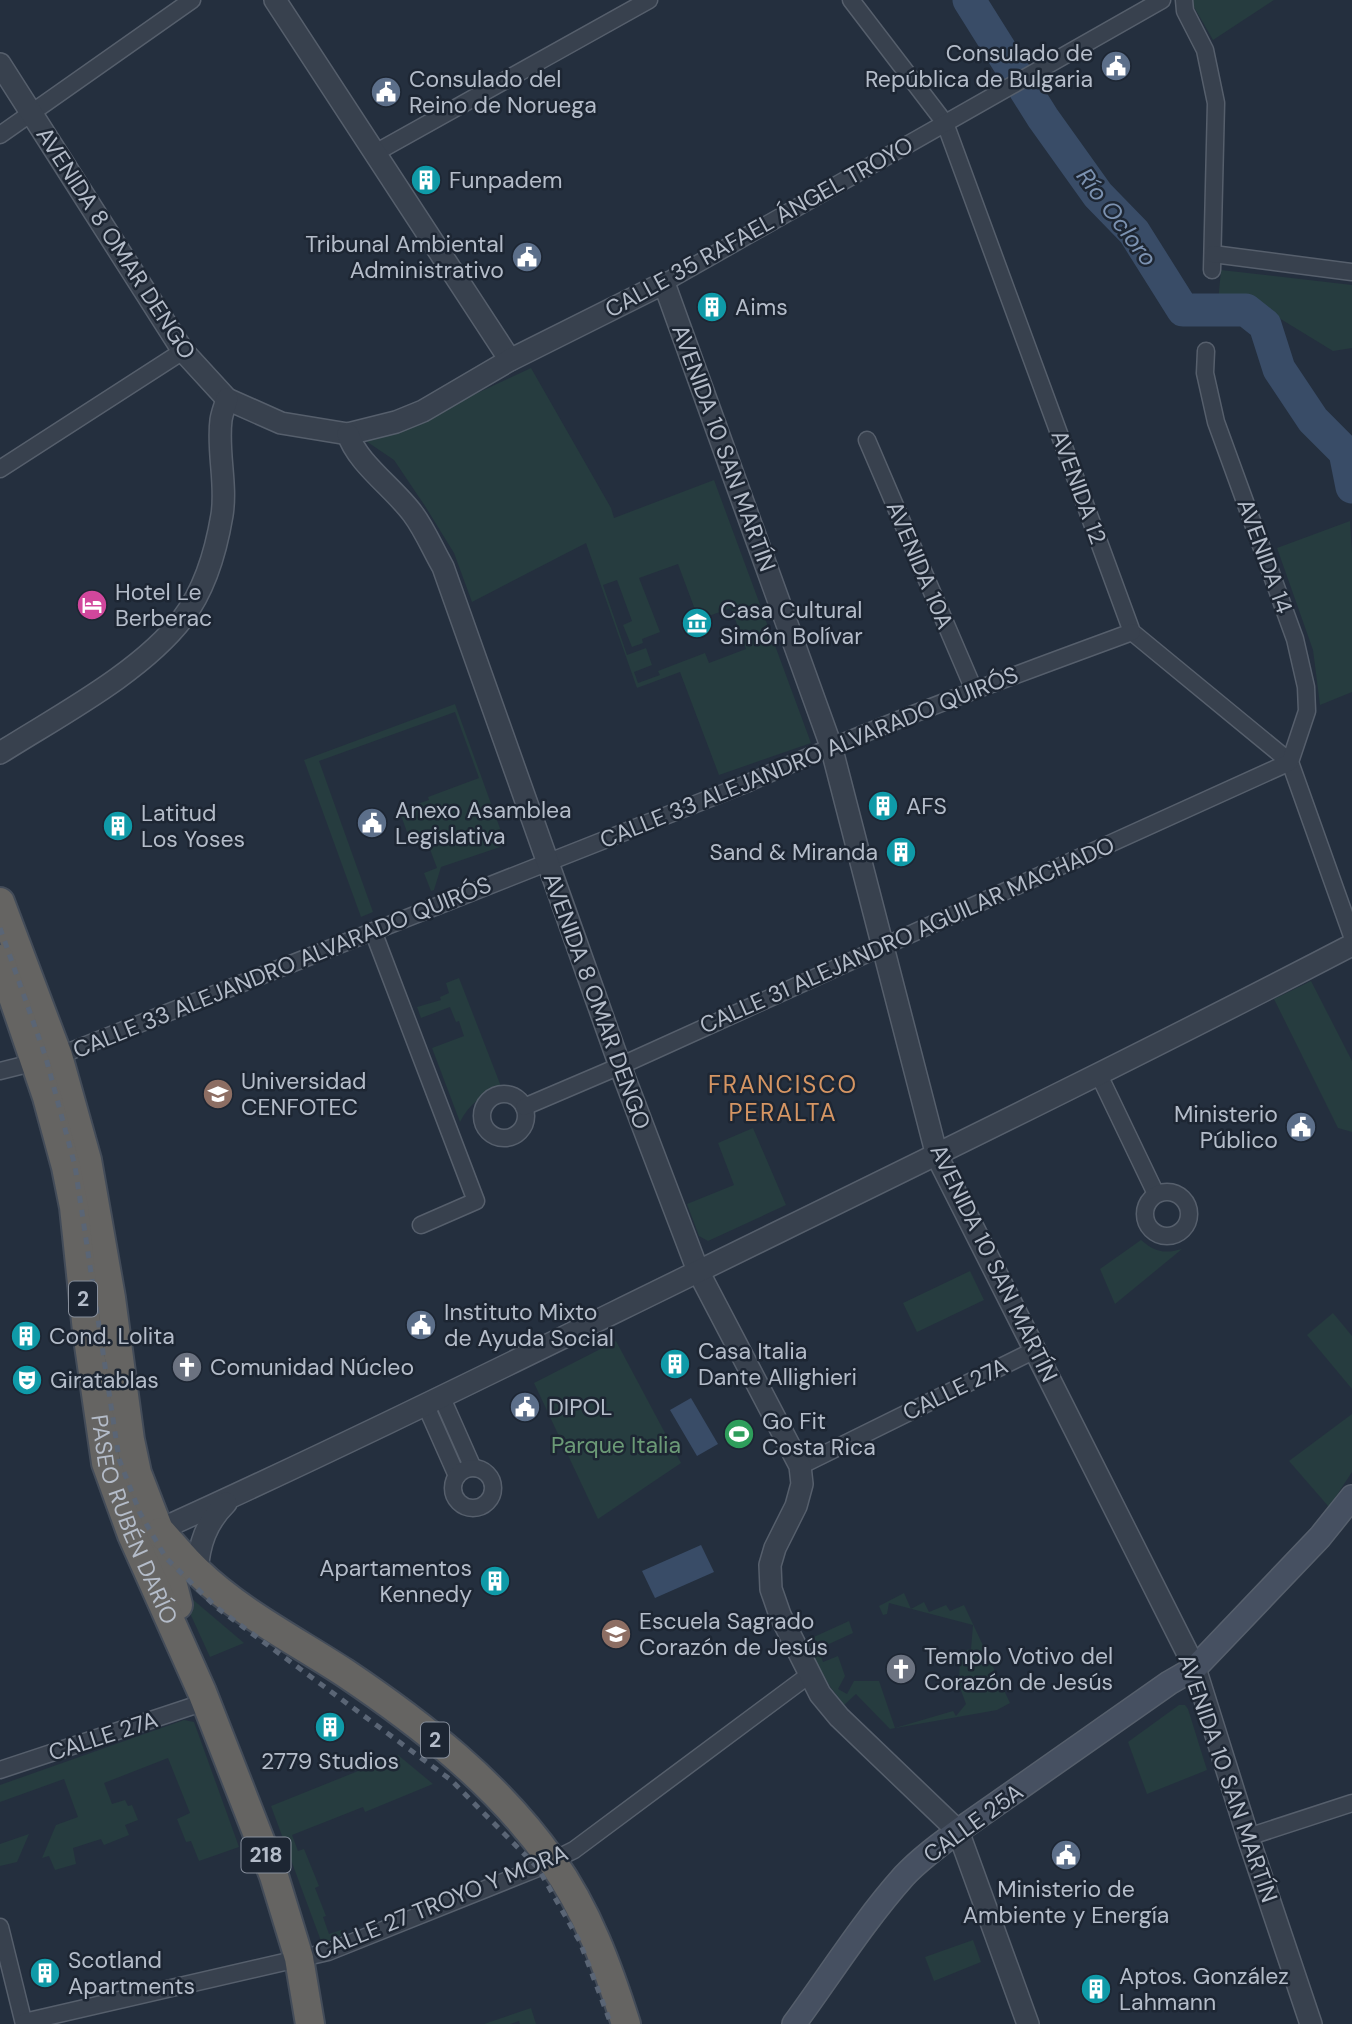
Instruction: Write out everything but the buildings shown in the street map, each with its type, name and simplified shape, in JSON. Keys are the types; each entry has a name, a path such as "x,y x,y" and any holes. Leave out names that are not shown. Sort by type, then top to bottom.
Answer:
{"highway":[{"name":"PASEO RUBÉN DARÍO","path":"0,902 47,1059 58,1134 74,1207 101,1440 117,1500 145,1533"},
{"name":"PASEO RUBÉN DARÍO","path":"0,959 47,1059"},
{"name":"2","path":"145,1533 224,1594 347,1675 438,1743 503,1801 552,1861 591,1928 611,1975 626,2024"},
{"path":"145,1533 203,1697"},
{"name":"218","path":"203,1697 275,1876 299,1958 310,2024"}],"main road":[{"name":"CALLE 25A","path":"794,2024 883,1902 905,1875 931,1850 1169,1683 1195,1668 1320,1536 1352,1496"}],"street":[{"path":"0,135 192,0"},
{"path":"275,0 510,360"},
{"path":"375,153 649,0"},
{"name":"AVENIDA 12","path":"850,0 945,123 1132,632"},
{"name":"CALLE 35 RAFAEL ÁNGEL TROYO","path":"348,434 396,422 423,411 510,360 664,283 1162,0"},
{"path":"1184,0 1185,11 1205,50 1216,103 1212,262 1352,272"},
{"name":"AVENIDA 8 OMAR DENGO","path":"0,64 183,351 226,399 281,423 348,434 352,447 414,515 443,567 546,862 698,1271 800,1466"},
{"name":"AVENIDA 10 SAN MARTÍN","path":"664,283 831,746 937,1156 1195,1668 1311,2024"},
{"path":"0,469 183,351"},
{"name":"AVENIDA 14","path":"1206,351 1205,373 1216,422 1295,639 1306,687 1307,711 1290,762"},
{"path":"0,753 132,667 155,649 183,617 203,585 216,548 223,511 221,420 226,399"},
{"name":"AVENIDA 10A","path":"867,440 974,690"},
{"path":"1132,632 1290,762 1352,936"},
{"name":"CALLE 33 ALEJANDRO ALVARADO QUIRÓS","path":"0,1071 47,1059 746,784 831,746 1132,632"},
{"name":"CALLE 31 ALEJANDRO AGUILAR MACHADO","path":"524,1107 1290,762"},
{"path":"373,931 476,1201 421,1224"},
{"path":"145,1533 230,1499 434,1402 1100,1075 1352,944"},
{"path":"1100,1075 1156,1194"},
{"name":"CALLE 27A","path":"800,1466 1035,1350"},
{"path":"434,1402 473,1468"},
{"path":"434,1402 457,1476 454,1488 457,1500 467,1507 480,1507 492,1495 492,1482 485,1472 473,1468 457,1476"},
{"path":"800,1466 802,1484 796,1506 775,1548 770,1578 780,1615 820,1694 839,1717 958,1831 1028,2024"},
{"path":"197,1572 198,1551 205,1531 216,1513 230,1499"},
{"name":"CALLE 27 TROYO Y MORA","path":"24,2023 327,1952 552,1861 574,1850 809,1675"},
{"name":"CALLE 27A","path":"0,1770 203,1697"},
{"path":"1248,1836 1352,1804"},
{"path":"0,1927 24,2023"}],"green space":[{"path":"1190,0 1274,0 1213,40"},
{"path":"1221,270 1352,285 1352,348 1333,351 1279,318 1244,302 1218,302"},
{"path":"531,368 611,508 614,518 714,480 811,743 719,775 680,672 637,688 586,543 472,602 454,553 425,506 394,460 366,441 403,428","holes":["678,564 697,615 701,613 703,618 731,608 746,649 709,663 705,653 658,671 660,675 638,683 634,672 652,665 646,648 627,655 603,585 617,580 632,621 623,625 632,647 643,643 642,639 660,632 639,578"]},
{"path":"1350,521 1352,692 1320,705 1313,650 1277,548"},
{"path":"455,704 506,845 441,867 434,890 431,891 424,873 437,868 425,836 410,840 399,810 479,778 455,712 319,761 373,912 361,917 304,760"},
{"path":"459,978 502,1089 477,1100 460,1122 432,1048 464,1036 459,1021 456,1022 450,1007 421,1018 417,1007 441,1000 440,997 449,993 446,983"},
{"path":"1311,981 1352,1061 1352,1132 1338,1128 1274,999"},
{"path":"753,1128 786,1205 708,1241 699,1236 687,1204 734,1185 718,1143"},
{"path":"1141,1240 1160,1251 1182,1249 1115,1304 1100,1269"},
{"path":"970,1271 984,1300 917,1332 903,1303"},
{"path":"1333,1313 1352,1336 1352,1389 1307,1335"},
{"name":"Parque Italia","path":"616,1341 681,1463 598,1519 534,1383"},
{"path":"1352,1414 1352,1472 1329,1507 1289,1461"},
{"path":"178,1587 244,1643 210,1657"},
{"path":"904,1593 911,1609 889,1603 887,1614 883,1615 879,1606"},
{"path":"924,1602 929,1612 946,1605 950,1611 964,1605 1010,1703 997,1710 890,1729 856,1694 844,1705 829,1685 805,1641 849,1621 853,1633 818,1649 823,1662 838,1656 845,1676 838,1689 847,1694 854,1681 879,1681 895,1728 953,1711 956,1716 966,1704 959,1685 960,1655 957,1652 971,1649 973,1625 911,1609"},
{"path":"1179,1705 1185,1705 1188,1709 1207,1770 1147,1794 1128,1742"},
{"path":"184,1720 194,1722 239,1847 199,1861 191,1841 186,1842 177,1819 190,1813 168,1758 104,1783 112,1804 125,1800 128,1806 132,1805 138,1820 125,1825 129,1835 104,1845 101,1839 73,1848 76,1864 55,1870 49,1856 42,1858 56,1825 78,1817 64,1779 0,1802 0,1785"},
{"path":"398,1755 433,1784 365,1812 363,1807 292,1835 298,1851 304,1849 319,1886 315,1888 326,1916 323,1917 329,1934 341,1930 343,1935 321,1941 271,1806"},
{"path":"29,1834 17,1862 0,1866 0,1844"},
{"path":"973,1940 981,1962 934,1981 925,1957"},
{"path":"531,2008 536,2024 520,2024 519,2021 510,2024 484,2024"}],"water":[{"path":"691,1398 718,1444 697,1456 670,1410"},
{"path":"701,1545 714,1572 655,1598 642,1571"}],"waterway":[{"name":"Río Ocloro","path":"969,0 1043,118 1098,195 1134,232 1183,310 1246,310 1265,325 1279,369 1313,420 1345,452 1352,487"}],"railway":[{"path":"0,928 46,1058 75,1166 119,1459 140,1513 166,1558 216,1607 451,1780 538,1868 580,1942 611,2024"}],"place":[{"name":"Consulado de República de Bulgaria","path":"1116,66"},
{"name":"Consulado del Reino de Noruega","path":"386,92"},
{"name":"Funpadem","path":"426,180"},
{"name":"Tribunal Ambiental Administrativo","path":"527,257"},
{"name":"Aims","path":"712,307"},
{"name":"Hotel Le Berberac","path":"92,605"},
{"name":"Casa Cultural Simón Bolívar","path":"697,623"},
{"name":"AFS","path":"883,806"},
{"name":"Anexo Asamblea Legislativa","path":"372,823"},
{"name":"Latitud Los Yoses","path":"118,826"},
{"name":"Sand & Miranda","path":"901,852"},
{"name":"Universidad CENFOTEC","path":"218,1094"},
{"name":"Ministerio Público","path":"1301,1127"},
{"name":"Instituto Mixto de Ayuda Social","path":"421,1325"},
{"name":"Cond. Lolita","path":"26,1336"},
{"name":"Casa Italia Dante Allighieri","path":"675,1364"},
{"name":"Comunidad Núcleo","path":"187,1367"},
{"name":"Giratablas","path":"27,1380"},
{"name":"DIPOL","path":"525,1407"},
{"name":"Go Fit Costa Rica","path":"739,1434"},
{"name":"Apartamentos Kennedy","path":"495,1581"},
{"name":"Escuela Sagrado Corazón de Jesús","path":"616,1634"},
{"name":"Templo Votivo del Corazón de Jesús","path":"901,1669"},
{"name":"2779 Studios","path":"330,1727"},
{"name":"Ministerio de Ambiente y Energía","path":"1066,1855"},
{"name":"Scotland Apartments","path":"45,1973"},
{"name":"Aptos. González Lahmann","path":"1096,1989"}],"district":[{"name":"FRANCISCO PERALTA","path":"783,1098"}]}
